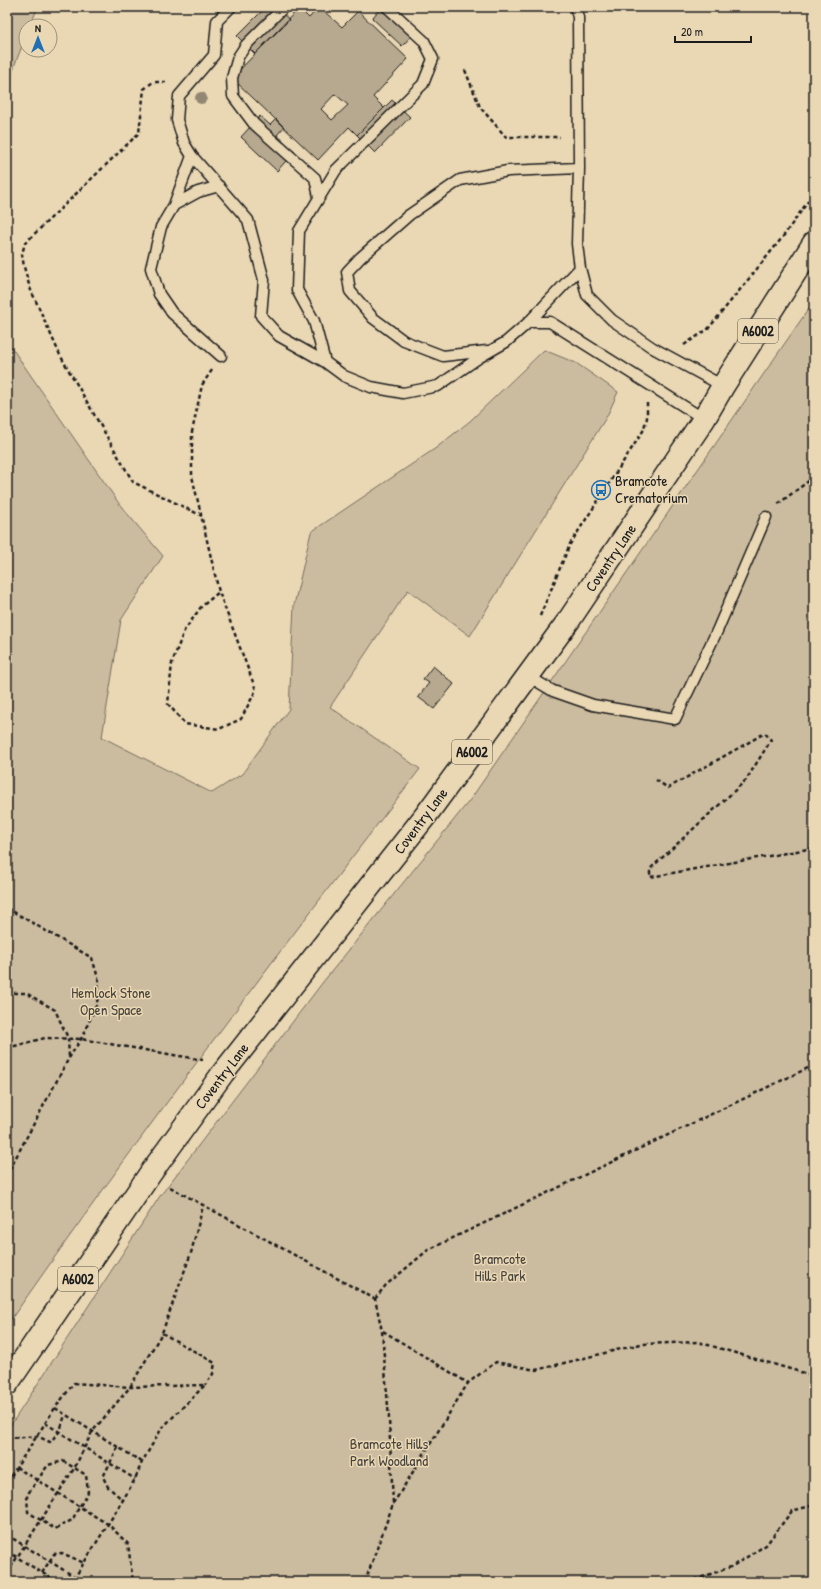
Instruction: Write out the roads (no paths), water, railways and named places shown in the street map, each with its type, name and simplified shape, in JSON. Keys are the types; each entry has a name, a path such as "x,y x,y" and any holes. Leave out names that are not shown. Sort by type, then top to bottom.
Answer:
{"main road":[{"name":"Coventry Lane","path":"7,1384 150,1174 223,1073 426,814 569,620 704,419 723,386 814,243"}],"lane":[{"path":"231,7 217,21 214,55 191,80 179,96 177,120 184,143 192,156 248,220 264,280 261,316 278,336 325,362 344,376 371,387 403,393 438,386 506,342 529,322 580,268"},
{"path":"284,7 246,45 238,58 232,78 233,96 254,124 315,178 319,197"},
{"path":"325,362 314,321 297,290 299,231 336,170 423,84 433,59 424,41 387,7"},
{"path":"575,7 578,17 579,168 577,244 580,268 587,295 612,320 669,357 723,386"},
{"path":"192,156 174,205 161,227 151,268 159,294 172,313 221,356"},
{"path":"490,351 443,356 404,341 373,318 350,291 347,272 360,258 409,215 460,180 508,171 579,168"},
{"path":"174,205 198,192 219,186"},
{"path":"529,322 550,322 704,419"},
{"path":"528,676 553,691 593,705 675,719 716,632 766,517"}],"place":[{"name":"Bramcote Crematorium","path":"601,490"}],"park label":[{"name":"Hemlock Stone Open Space","path":"111,1002"},
{"name":"Bramcote Hills Park","path":"500,1268"},
{"name":"Bramcote Hills Park Woodland","path":"389,1452"}]}
